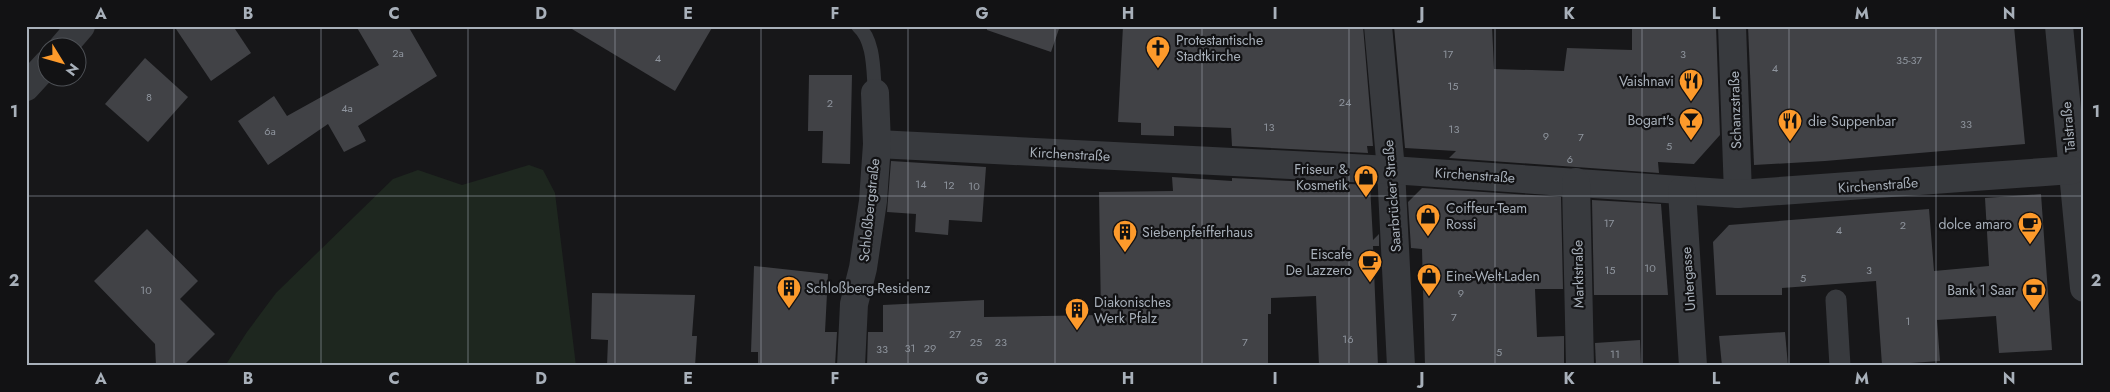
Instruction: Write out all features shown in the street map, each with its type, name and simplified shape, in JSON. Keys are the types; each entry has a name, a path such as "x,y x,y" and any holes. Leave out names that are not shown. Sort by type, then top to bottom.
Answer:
{"street":[{"path":"71,38 81,26"},
{"name":"Saarbrücker Straße","path":"1378,26 1391,170 1401,366"},
{"name":"Schanzstraße","path":"1732,26 1738,194"},
{"name":"Talstraße","path":"2059,26 2075,106 2072,170 2084,288"},
{"path":"26,87 38,74"},
{"name":"Schloßbergstraße","path":"851,366 854,304 863,268 872,210 877,144 874,93"},
{"name":"Kirchenstraße","path":"877,144 1391,170 1738,194 2072,170"},
{"name":"Marktstraße","path":"1576,182 1580,366"},
{"name":"Untergasse","path":"1682,191 1694,366"},
{"path":"1836,300 1840,366"}],"lane":[{"path":"858,26 865,32 871,52 874,93"}],"shaded area":[{"path":"529,165 543,170 555,193 576,366 225,366 276,293 393,179 418,170 462,185"}],"building":[{"path":"174,26 233,26 251,53 211,81"},
{"path":"356,26 408,26 437,76 358,126 366,141 344,152 328,124 268,165 238,121 274,96 287,116 379,65"},
{"path":"567,26 713,26 675,91"},
{"path":"987,26 1060,26 1051,52 987,30"},
{"path":"1123,26 1363,26 1373,146 1367,146 1368,153 1232,146 1231,128 1174,126 1174,136 1141,135 1141,123 1118,122"},
{"path":"1394,26 1492,26 1494,69 1564,71 1567,48 1632,50 1632,26 1716,26 1720,135 1694,164 1658,162 1659,173 1449,158 1456,151 1405,148"},
{"path":"1748,26 2014,26 2025,144 1754,165"},
{"path":"145,58 188,97 148,142 105,104"},
{"path":"809,75 852,75 850,164 822,163 823,131 808,131"},
{"path":"891,161 986,167 982,222 949,220 948,235 915,232 916,214 887,212"},
{"path":"1172,177 1232,181 1232,178 1370,185 1373,240 1379,234 1379,246 1373,246 1378,366 1319,366 1316,296 1271,298 1271,314 1268,314 1268,366 867,366 868,332 883,332 883,305 984,300 984,317 1101,315 1099,192 1173,191"},
{"path":"1422,188 1561,197 1563,289 1535,289 1537,337 1564,336 1564,366 1425,366 1422,249 1411,248 1408,202"},
{"path":"2041,194 2052,350 1999,353 1996,316 1937,320 1940,361 1882,365 1876,281 1782,288 1782,295 1716,295 1713,242 1729,225 1929,209 1934,271 1989,266 1985,198"},
{"path":"1592,200 1661,204 1668,295 1594,295"},
{"path":"147,229 198,281 180,299 215,334 183,366 156,366 155,344 94,281"},
{"name":"Schloßberg-Residenz","path":"754,266 828,274 825,332 837,332 835,366 758,366 758,352 751,352"},
{"path":"592,293 695,295 692,336 697,336 695,366 607,366 608,340 591,339"},
{"path":"1785,332 1788,366 1722,366 1719,336"},
{"path":"1640,340 1641,366 1596,366 1595,343"}],"place":[{"name":"Protestantische Stadtkirche","path":"1158,69"},
{"name":"Vaishnavi","path":"1691,102"},
{"name":"Bogart's","path":"1691,141"},
{"name":"die Suppenbar","path":"1790,142"},
{"name":"Friseur & Kosmetik","path":"1366,198"},
{"name":"Coiffeur-Team Rossi","path":"1428,237"},
{"name":"dolce amaro","path":"2030,245"},
{"name":"Siebenpfeifferhaus","path":"1125,253"},
{"name":"Eiscafe De Lazzero","path":"1370,283"},
{"name":"Eine-Welt-Laden","path":"1429,297"},
{"name":"Schloßberg-Residenz","path":"789,309"},
{"name":"Bank 1 Saar","path":"2034,311"},
{"name":"Diakonisches Werk Pfalz","path":"1077,331"}]}
